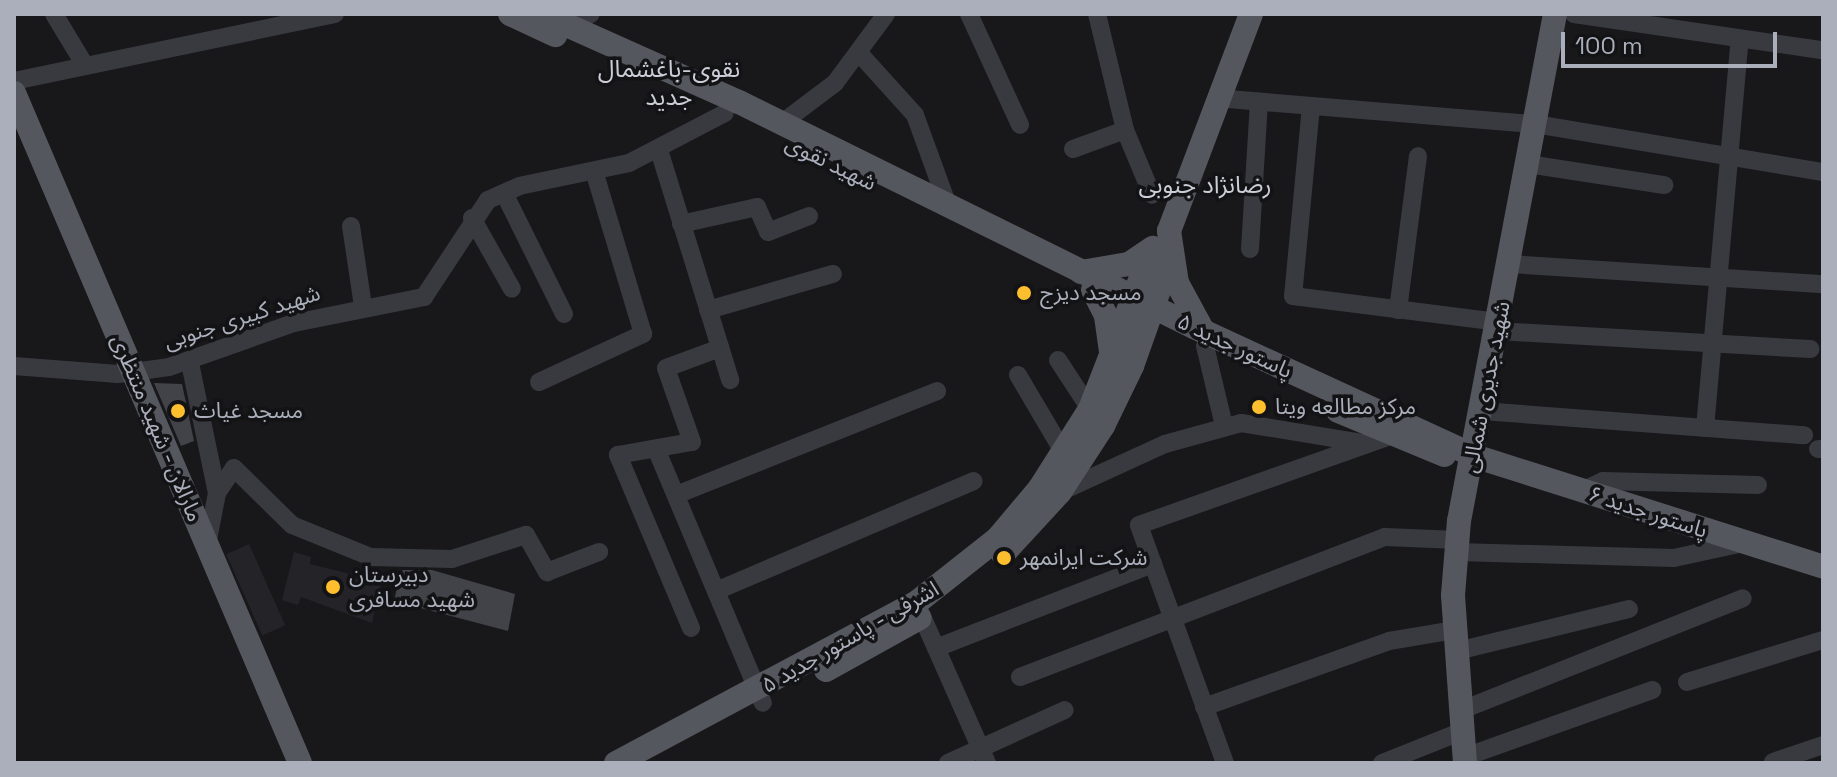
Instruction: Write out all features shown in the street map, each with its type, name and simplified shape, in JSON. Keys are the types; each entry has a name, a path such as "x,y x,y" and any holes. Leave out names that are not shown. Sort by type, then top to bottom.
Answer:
{"main road":[{"name":"شهید نقوی","path":"510,14 991,241 1087,281"},
{"name":"شهید نقوی","path":"542,14 579,18 782,123 947,203 1140,308"},
{"path":"1140,308 1251,14"},
{"name":"شهید جدیری شمالی","path":"1465,760 1456,641 1457,546 1555,14"},
{"name":"مارالان - شهید منتظری","path":"14,93 297,762"},
{"path":"1111,362 1106,316 1087,281 1161,254"},
{"path":"1161,254 1204,339"},
{"name":"پاستور جدید ۵","path":"1140,308 1390,436 1474,456"},
{"name":"اشرفی - پاستور جدید ۵","path":"919,610 998,538 1064,453 1090,409 1140,308"},
{"name":"اشرفی - پاستور جدید ۵","path":"647,763 760,696 919,610 965,589 1060,492 1103,426 1140,308"},
{"name":"پاستور جدید ۶","path":"1474,456 1823,567"},
{"name":"اشرفی - پاستور جدید ۵","path":"616,763 760,696"}],"street":[{"path":"54,14 84,64"},
{"path":"14,81 84,64 159,55 335,14"},
{"path":"782,123 835,83 886,14"},
{"path":"969,14 1020,125"},
{"path":"1097,14 1125,130 1152,195"},
{"path":"1574,14 1822,50"},
{"path":"1705,428 1740,39"},
{"path":"859,53 915,115 947,203"},
{"path":"1228,99 1535,124 1823,172"},
{"path":"1250,249 1259,102"},
{"path":"1311,106 1293,296 1498,327 1810,349"},
{"name":"شهید کبیری جنوبی","path":"14,366 133,371 190,363 294,323 363,306 424,297 472,218 504,193 595,174 659,150 725,113"},
{"path":"1073,149 1125,130"},
{"path":"659,150 730,380"},
{"path":"1398,310 1418,156"},
{"path":"1528,164 1664,185"},
{"path":"539,382 643,334 595,174"},
{"path":"504,193 564,314"},
{"path":"681,224 757,207 768,232 809,216"},
{"path":"472,218 512,289"},
{"path":"351,226 363,306"},
{"path":"1510,264 1823,284"},
{"path":"708,310 833,274"},
{"path":"1204,339 1224,426"},
{"path":"691,628 618,455 657,451 692,442 666,368 720,348"},
{"path":"1058,360 1090,409"},
{"path":"190,363 217,493 207,545"},
{"path":"1018,375 1064,453"},
{"path":"676,495 937,391"},
{"path":"1482,411 1804,435"},
{"path":"1060,492 1165,444 1241,423 1390,436"},
{"path":"1225,763 1139,525 1390,436"},
{"path":"657,451 760,696"},
{"path":"217,493 234,468 292,525 371,557 452,559 526,535 547,572 599,552"},
{"path":"716,591 974,481"},
{"path":"1582,491 1603,481 1758,485"},
{"path":"1020,677 1171,614 1385,537 1457,546 1674,558 1743,543"},
{"path":"936,648 1153,564"},
{"path":"1382,763 1462,720 1743,598"},
{"path":"1204,707 1389,641 1456,641 1629,609"},
{"path":"919,610 983,755"},
{"path":"1687,682 1823,640"},
{"path":"1465,760 1652,690"},
{"path":"948,763 983,755 1065,710"},
{"path":"1773,762 1823,745"}],"shaded area":[{"path":"249,544 285,625 262,635 226,554"},
{"name":"دبیرستان شهید مسافری","path":"294,552 311,557 310,564 363,577 365,569 383,574 372,623 301,597 298,605 282,600"}],"building":[{"path":"154,383 182,384 194,441 181,446"},
{"path":"401,570 432,570 515,594 508,631 394,601"}],"place":[{"name":"مسجد دیزج","path":"1024,293"},
{"name":"مرکز مطالعه ویتا","path":"1259,407"},
{"name":"مسجد غیاث","path":"178,411"},
{"name":"شرکت ایرانمهر","path":"1004,558"},
{"name":"دبیرستان شهید مسافری","path":"333,587"}],"district":[{"name":"نقوی-باغشمال جدید","path":"669,83"},
{"name":"رضانژاد جنوبی","path":"1205,185"}]}
